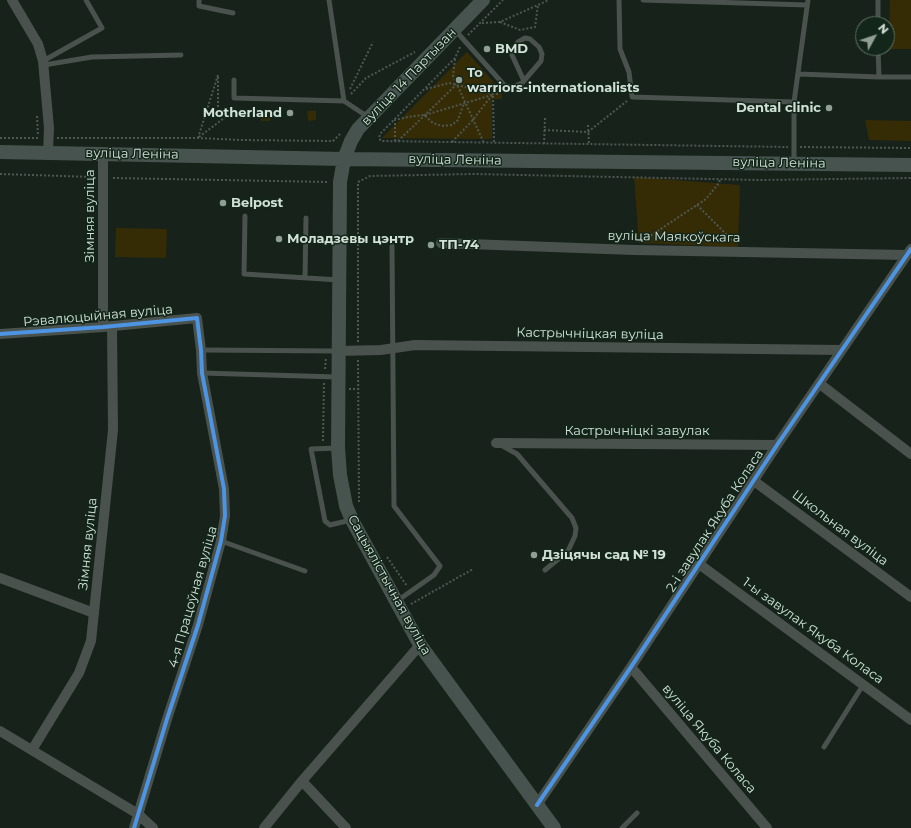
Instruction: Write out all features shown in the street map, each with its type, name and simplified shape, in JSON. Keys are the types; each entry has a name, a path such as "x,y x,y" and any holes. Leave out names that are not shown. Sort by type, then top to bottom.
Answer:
{"main road":[{"name":"вуліца 14 Партызан","path":"344,159 351,141 370,116 459,35 483,0"},
{"name":"вуліца Леніна","path":"0,152 344,159 911,165"},
{"name":"Сацыялістычная вуліца","path":"344,159 340,182 338,448 340,475 346,506 352,520 420,645 554,828"}],"street":[{"path":"12,0 38,44 44,63 49,128 48,152"},
{"name":"Зімняя вуліца","path":"32,750 79,673 91,641 113,430 107,326 103,153"},
{"name":"вуліца Маякоўскага","path":"441,243 634,250 743,252 909,252"},
{"name":"2-і завулак Якуба Коласа","path":"537,805 630,668 777,445 909,252"},
{"name":"Рэвалюцыйная вуліца","path":"0,334 197,318"},
{"name":"4-я Працоўная вуліца","path":"134,828 167,719 198,625 221,541 225,516 224,490 202,373 197,318"},
{"name":"Кастрычніцкая вуліца","path":"338,351 393,350 415,345 842,350"},
{"path":"820,384 911,454"},
{"name":"Кастрычніцкі завулак","path":"496,443 777,445"},
{"name":"Школьная вуліца","path":"754,481 911,597"},
{"name":"1-ы завулак Якуба Коласа","path":"699,564 911,720"},
{"path":"0,578 94,613"},
{"path":"267,827 302,781 420,645"},
{"name":"вуліца Якуба Коласа","path":"630,668 767,828"},
{"path":"0,731 138,814 153,828"},
{"path":"302,781 346,828"}],"lane":[{"path":"44,63 102,28 86,0"},
{"path":"199,0 199,6 234,13"},
{"path":"329,0 344,101"},
{"path":"619,0 620,49 629,72 632,97 794,102"},
{"path":"643,0 808,3 794,102 794,163"},
{"path":"878,0 878,16"},
{"path":"459,35 505,86 513,88 524,81 541,61 542,54 538,45 530,39 525,38 518,42 513,48 512,55 524,81"},
{"path":"44,63 92,57 181,55"},
{"path":"878,56 879,77"},
{"path":"798,74 911,77"},
{"path":"234,80 234,98 344,101 362,113 370,116"},
{"path":"245,216 244,274 339,280"},
{"path":"305,278 306,218"},
{"path":"392,246 394,506 440,566 434,574 396,601"},
{"path":"201,350 338,351"},
{"path":"202,373 339,377"},
{"path":"496,443 517,454 572,518 576,528 575,536 568,551 545,570"},
{"path":"338,448 311,449 325,521 330,525 352,520"},
{"path":"221,541 306,571"},
{"path":"824,747 863,685"},
{"path":"622,828 637,813"}],"path":[{"path":"484,143 472,121 452,76 459,35 481,23 503,0"},
{"path":"481,23 500,22 549,0"},
{"path":"500,22 520,30 535,27 538,5"},
{"path":"344,101 373,42"},
{"path":"344,101 366,78 420,50"},
{"path":"455,58 380,134 379,138 381,141 911,148"},
{"path":"218,75 218,112 232,112 198,138 218,75"},
{"path":"426,89 449,83 493,94 500,94"},
{"path":"397,141 456,85"},
{"path":"395,120 408,116 424,115 493,94"},
{"path":"452,142 472,121 493,94"},
{"path":"493,94 494,143"},
{"path":"544,130 588,132 632,97"},
{"path":"424,115 437,125 452,125 458,120 464,103"},
{"path":"37,114 38,138"},
{"path":"544,144 545,118"},
{"path":"395,120 397,141"},
{"path":"588,125 589,144"},
{"path":"0,138 198,138 333,141"},
{"path":"0,174 328,182"},
{"path":"360,508 358,182 370,176 473,174 759,180 911,178"},
{"path":"634,250 639,243 706,199 719,184 720,179"},
{"path":"697,205 743,252"},
{"path":"384,552 411,591"}],"shaded area":[{"path":"890,0 911,0 911,49 895,49 895,16 890,16"},
{"path":"467,52 501,90 502,99 492,99 492,139 382,138"},
{"path":"261,111 270,111 270,121 261,121"},
{"path":"307,111 316,111 316,120 308,121"},
{"path":"865,120 911,121 911,141 869,140"},
{"path":"634,177 740,185 738,247 639,243"},
{"path":"116,228 167,229 166,258 115,257"}],"cycle path":[{"path":"537,805 631,667 777,445 911,249"},
{"path":"0,334 103,327 197,318 202,373 224,489 225,516 221,541 198,625 167,719 134,828"}],"place":[{"name":"BMD","path":"487,49"},
{"name":"To warriors-internationalists","path":"459,80"},
{"name":"Dental clinic","path":"829,108"},
{"name":"Motherland","path":"290,113"},
{"name":"Belpost","path":"223,203"},
{"name":"Моладзевы цэнтр","path":"279,239"},
{"name":"ТП-74","path":"431,245"},
{"name":"Дзіцячы сад № 19","path":"534,555"}]}
